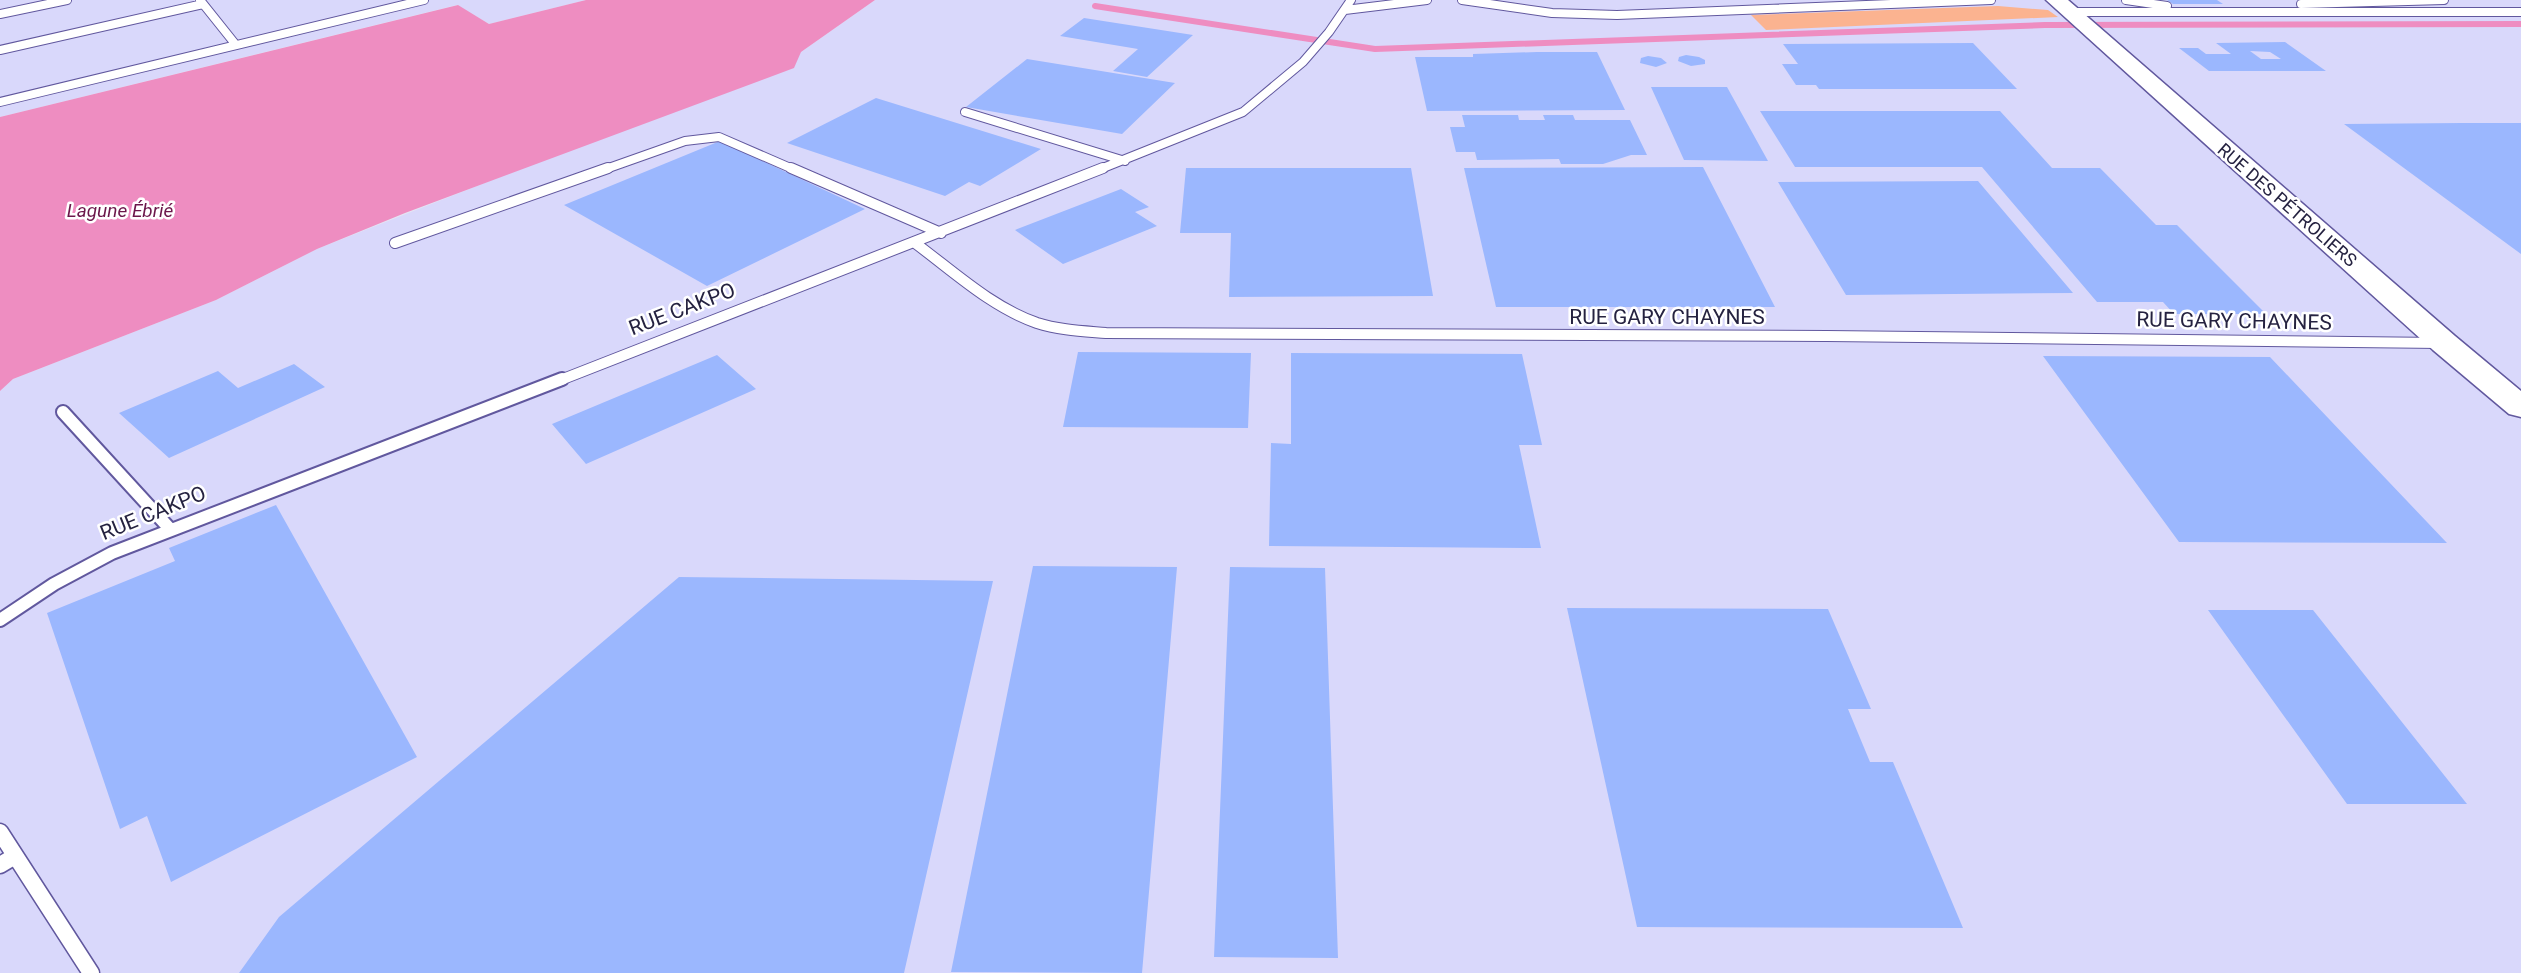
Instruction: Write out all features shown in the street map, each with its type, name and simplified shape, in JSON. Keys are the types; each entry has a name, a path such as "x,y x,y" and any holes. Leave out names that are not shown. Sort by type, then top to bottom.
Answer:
{"street":[{"name":"RUE DES PÉTROLIERS","path":"2072,15 2444,343 2521,407"}],"lane":[{"path":"0,14 67,0"},
{"path":"0,102 424,0"},
{"name":"RUE CAKPO","path":"0,620 54,584 112,553 170,529 941,233 1242,112 1274,91 1351,0"},
{"path":"1345,10 1427,0"},
{"path":"1462,0 1525,11 1617,15 1991,0"},
{"path":"2126,0 2192,8 2444,0"},
{"path":"0,50 202,2 236,45"},
{"path":"2072,15 2521,12"},
{"path":"965,112 1125,161"},
{"path":"395,243 703,137 719,137 941,233"},
{"name":"RUE GARY CHAYNES","path":"915,243 998,303 1027,319 1060,330 1106,333 1841,336 2444,343"},
{"path":"62,412 170,529"},
{"path":"0,832 91,973"},
{"path":"0,865 15,856"}],"shaded area":[{"path":"0,0 586,0 489,24 457,5 0,117"},
{"path":"875,0 2521,0 2521,973 0,973 0,391 13,379 216,300 317,249 525,167 801,52"},
{"path":"1998,6 2048,10 2058,17 1766,30 1751,15"}],"water":[{"name":"Lagune Ébrié","path":"586,0 875,0 801,52 794,68 405,213 317,249 216,300 13,379 0,391 0,117 458,5 489,24"}],"building":[{"path":"2167,0 2217,0 2223,4 2173,4"},
{"path":"1084,18 1193,35 1147,77 1113,71 1138,49 1060,36"},
{"path":"2285,42 2326,71 2209,71 2179,48 2198,48 2206,54 2231,54 2216,43","holes":["2250,51 2270,52 2281,59 2261,59"]},
{"path":"1973,43 2017,89 1819,89 1816,85 1796,85 1782,64 1798,64 1783,44"},
{"path":"1597,52 1625,110 1427,111 1415,57 1473,57 1473,54"},
{"path":"1679,57 1699,57 1705,60 1705,64 1691,66 1678,61"},
{"path":"1641,58 1661,58 1667,63 1656,67 1640,63"},
{"path":"1027,59 1175,83 1122,134 966,107"},
{"path":"1651,87 1727,87 1768,161 1684,160"},
{"path":"876,98 1041,149 980,186 969,182 945,196 787,143"},
{"path":"1760,111 2000,111 2052,168 2100,168 2156,225 2177,225 2266,314 2174,314 2163,302 2097,302 1982,167 1795,167"},
{"path":"1462,115 1518,115 1519,120 1545,120 1543,115 1573,115 1575,120 1630,120 1647,155 1631,155 1603,164 1561,164 1559,159 1477,160 1475,152 1456,152 1450,127 1465,127"},
{"path":"2521,123 2521,254 2344,124"},
{"path":"720,141 865,209 707,286 564,205"},
{"path":"1703,167 1775,307 1496,307 1464,168"},
{"path":"1186,168 1411,168 1433,296 1229,297 1231,233 1180,233"},
{"path":"1978,181 2073,293 1846,295 1778,182"},
{"path":"1121,189 1149,207 1135,212 1157,226 1063,264 1015,230"},
{"path":"1078,352 1251,353 1248,428 1063,427"},
{"path":"1291,353 1522,354 1542,445 1519,445 1541,548 1269,546 1271,443 1291,444"},
{"path":"717,355 756,389 586,464 552,424"},
{"path":"2043,356 2270,357 2447,543 2179,542"},
{"path":"294,364 325,387 169,458 119,413 218,371 238,388"},
{"path":"276,505 417,757 171,882 147,816 120,829 47,613 175,561 169,548"},
{"path":"1033,566 1177,567 1142,973 951,972"},
{"path":"1230,567 1325,568 1338,958 1214,957"},
{"path":"679,577 993,581 904,973 239,973 279,917"},
{"path":"1567,608 1828,609 1871,709 1848,709 1870,762 1893,762 1963,928 1637,927"},
{"path":"2208,610 2313,610 2467,804 2347,804"}],"waterway":[{"path":"1095,6 1375,49 2045,25 2521,24"}]}
